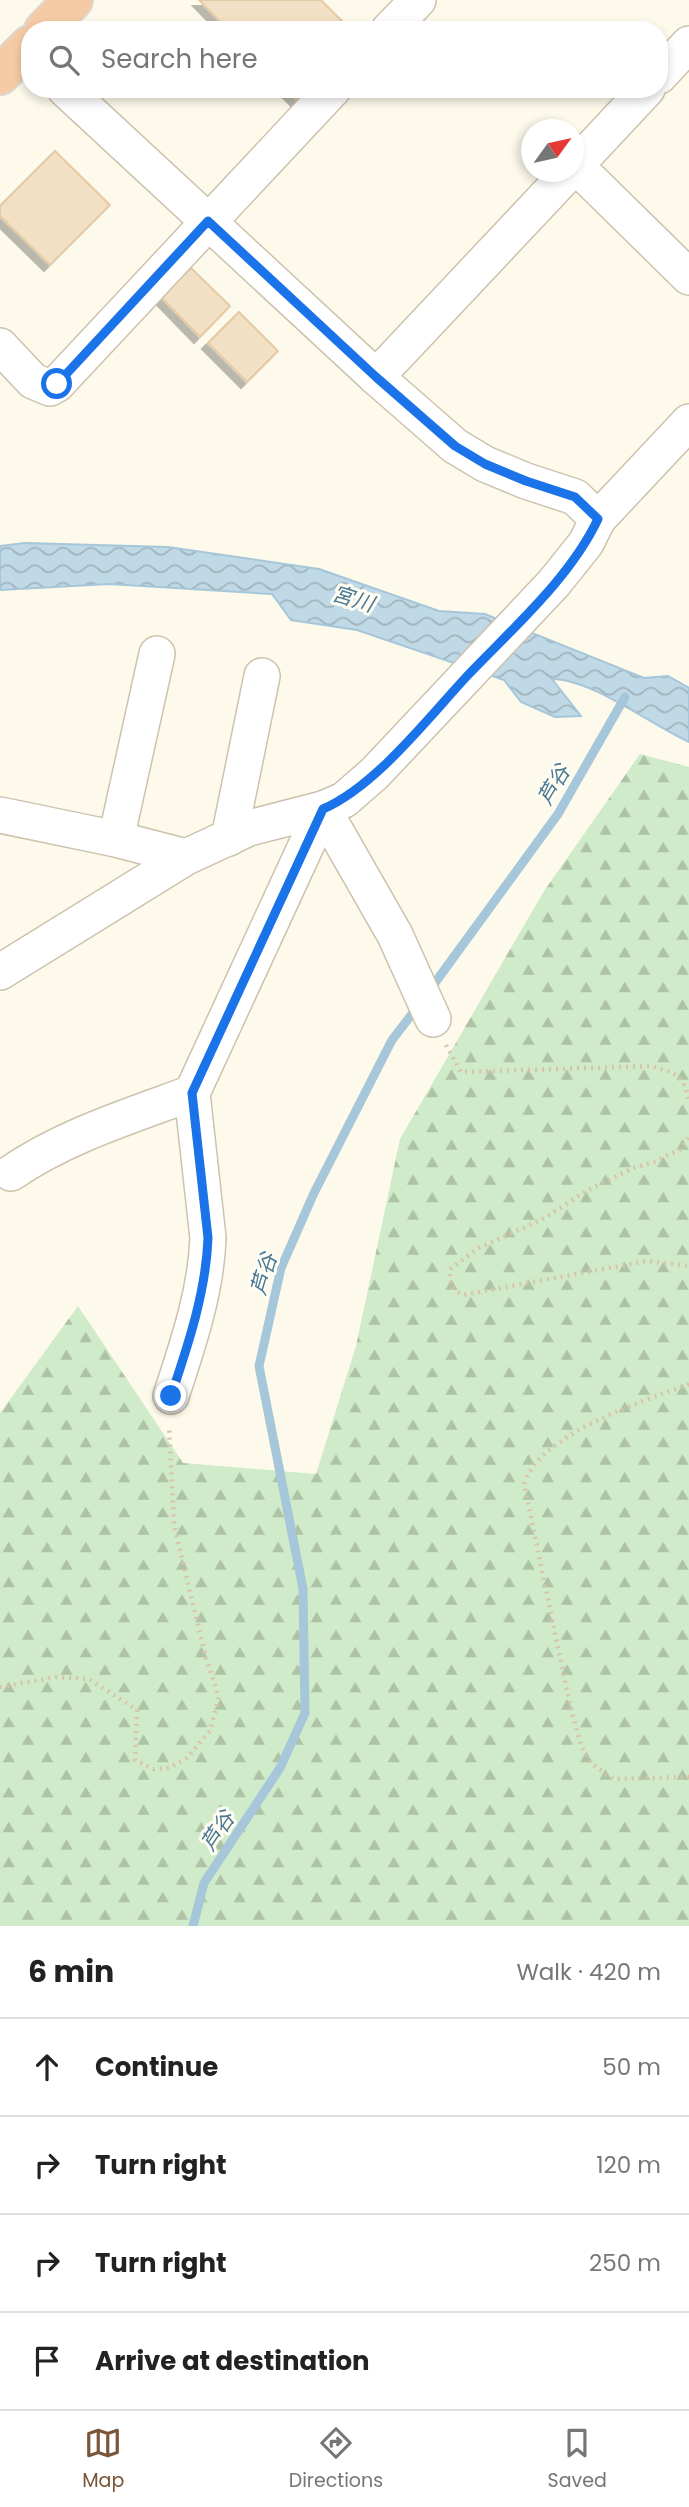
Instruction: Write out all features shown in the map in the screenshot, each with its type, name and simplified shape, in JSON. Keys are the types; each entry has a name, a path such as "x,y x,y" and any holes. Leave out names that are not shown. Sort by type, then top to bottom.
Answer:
{"highway":[{"path":"54,21 73,0"}],"street":[{"path":"398,21 418,0"},
{"path":"668,66 689,44"},
{"path":"75,98 376,377 455,446 485,464 575,497 598,519"},
{"path":"0,346 33,381 50,388 57,384 324,98"},
{"path":"584,156 639,98"},
{"path":"584,178 689,277"},
{"path":"376,377 560,182"},
{"path":"0,972 186,857 249,828 323,809 344,800 417,730 547,591 586,543 598,519 689,422"},
{"path":"116,839 157,654"},
{"path":"229,838 262,676"},
{"path":"323,809 395,934 433,1019"},
{"path":"171,1396 193,1330 207,1257 208,1238 192,1093 323,809"},
{"path":"0,815 116,839 186,857"},
{"path":"11,1173 35,1157 103,1126 192,1093"}],"path":[{"path":"433,1019 461,1072 652,1066 675,1073 685,1084 689,1101"},
{"path":"689,1138 681,1149 586,1191 545,1218 479,1248 450,1269 449,1280 453,1290 463,1295 647,1261 689,1266"},
{"path":"689,1384 606,1416 557,1444 538,1459 528,1472 524,1485 570,1705 582,1746 590,1762 613,1779 689,1777"},
{"path":"0,1687 57,1677 89,1679 137,1710 135,1760 153,1769 169,1768 187,1758 210,1731 219,1697 206,1658 174,1525 169,1426 171,1396"}],"green space":[{"path":"640,754 689,767 689,1926 0,1926 0,1413 78,1306 183,1463 316,1474 356,1346 400,1139 544,891"}],"water":[{"name":"宮川","path":"25,543 168,547 319,569 439,611 485,614 644,678 668,676 689,688 689,742 603,694 568,681 552,679 581,716 555,717 521,702 504,680 357,630 291,620 272,594 109,584 0,590 0,546"}],"building":[{"path":"199,0 321,0 342,21 219,21"},
{"path":"295,98 309,98 302,105"},
{"path":"55,151 110,205 50,265 0,216 0,206"},
{"path":"191,268 230,306 200,337 161,297"},
{"path":"239,312 278,351 247,382 208,343"}],"waterway":[{"name":"芦谷","path":"429,991 558,814 625,697"},
{"name":"芦谷","path":"193,1926 204,1883 280,1768 305,1713 303,1589 259,1366 281,1268 314,1193 392,1040 419,1005"}],"route":[{"path":"57,384 208,221 376,377 455,446 485,464 575,497 598,519 586,543 554,583 417,730 344,800 323,809 192,1093 208,1238 207,1257 193,1330 171,1396"}]}
